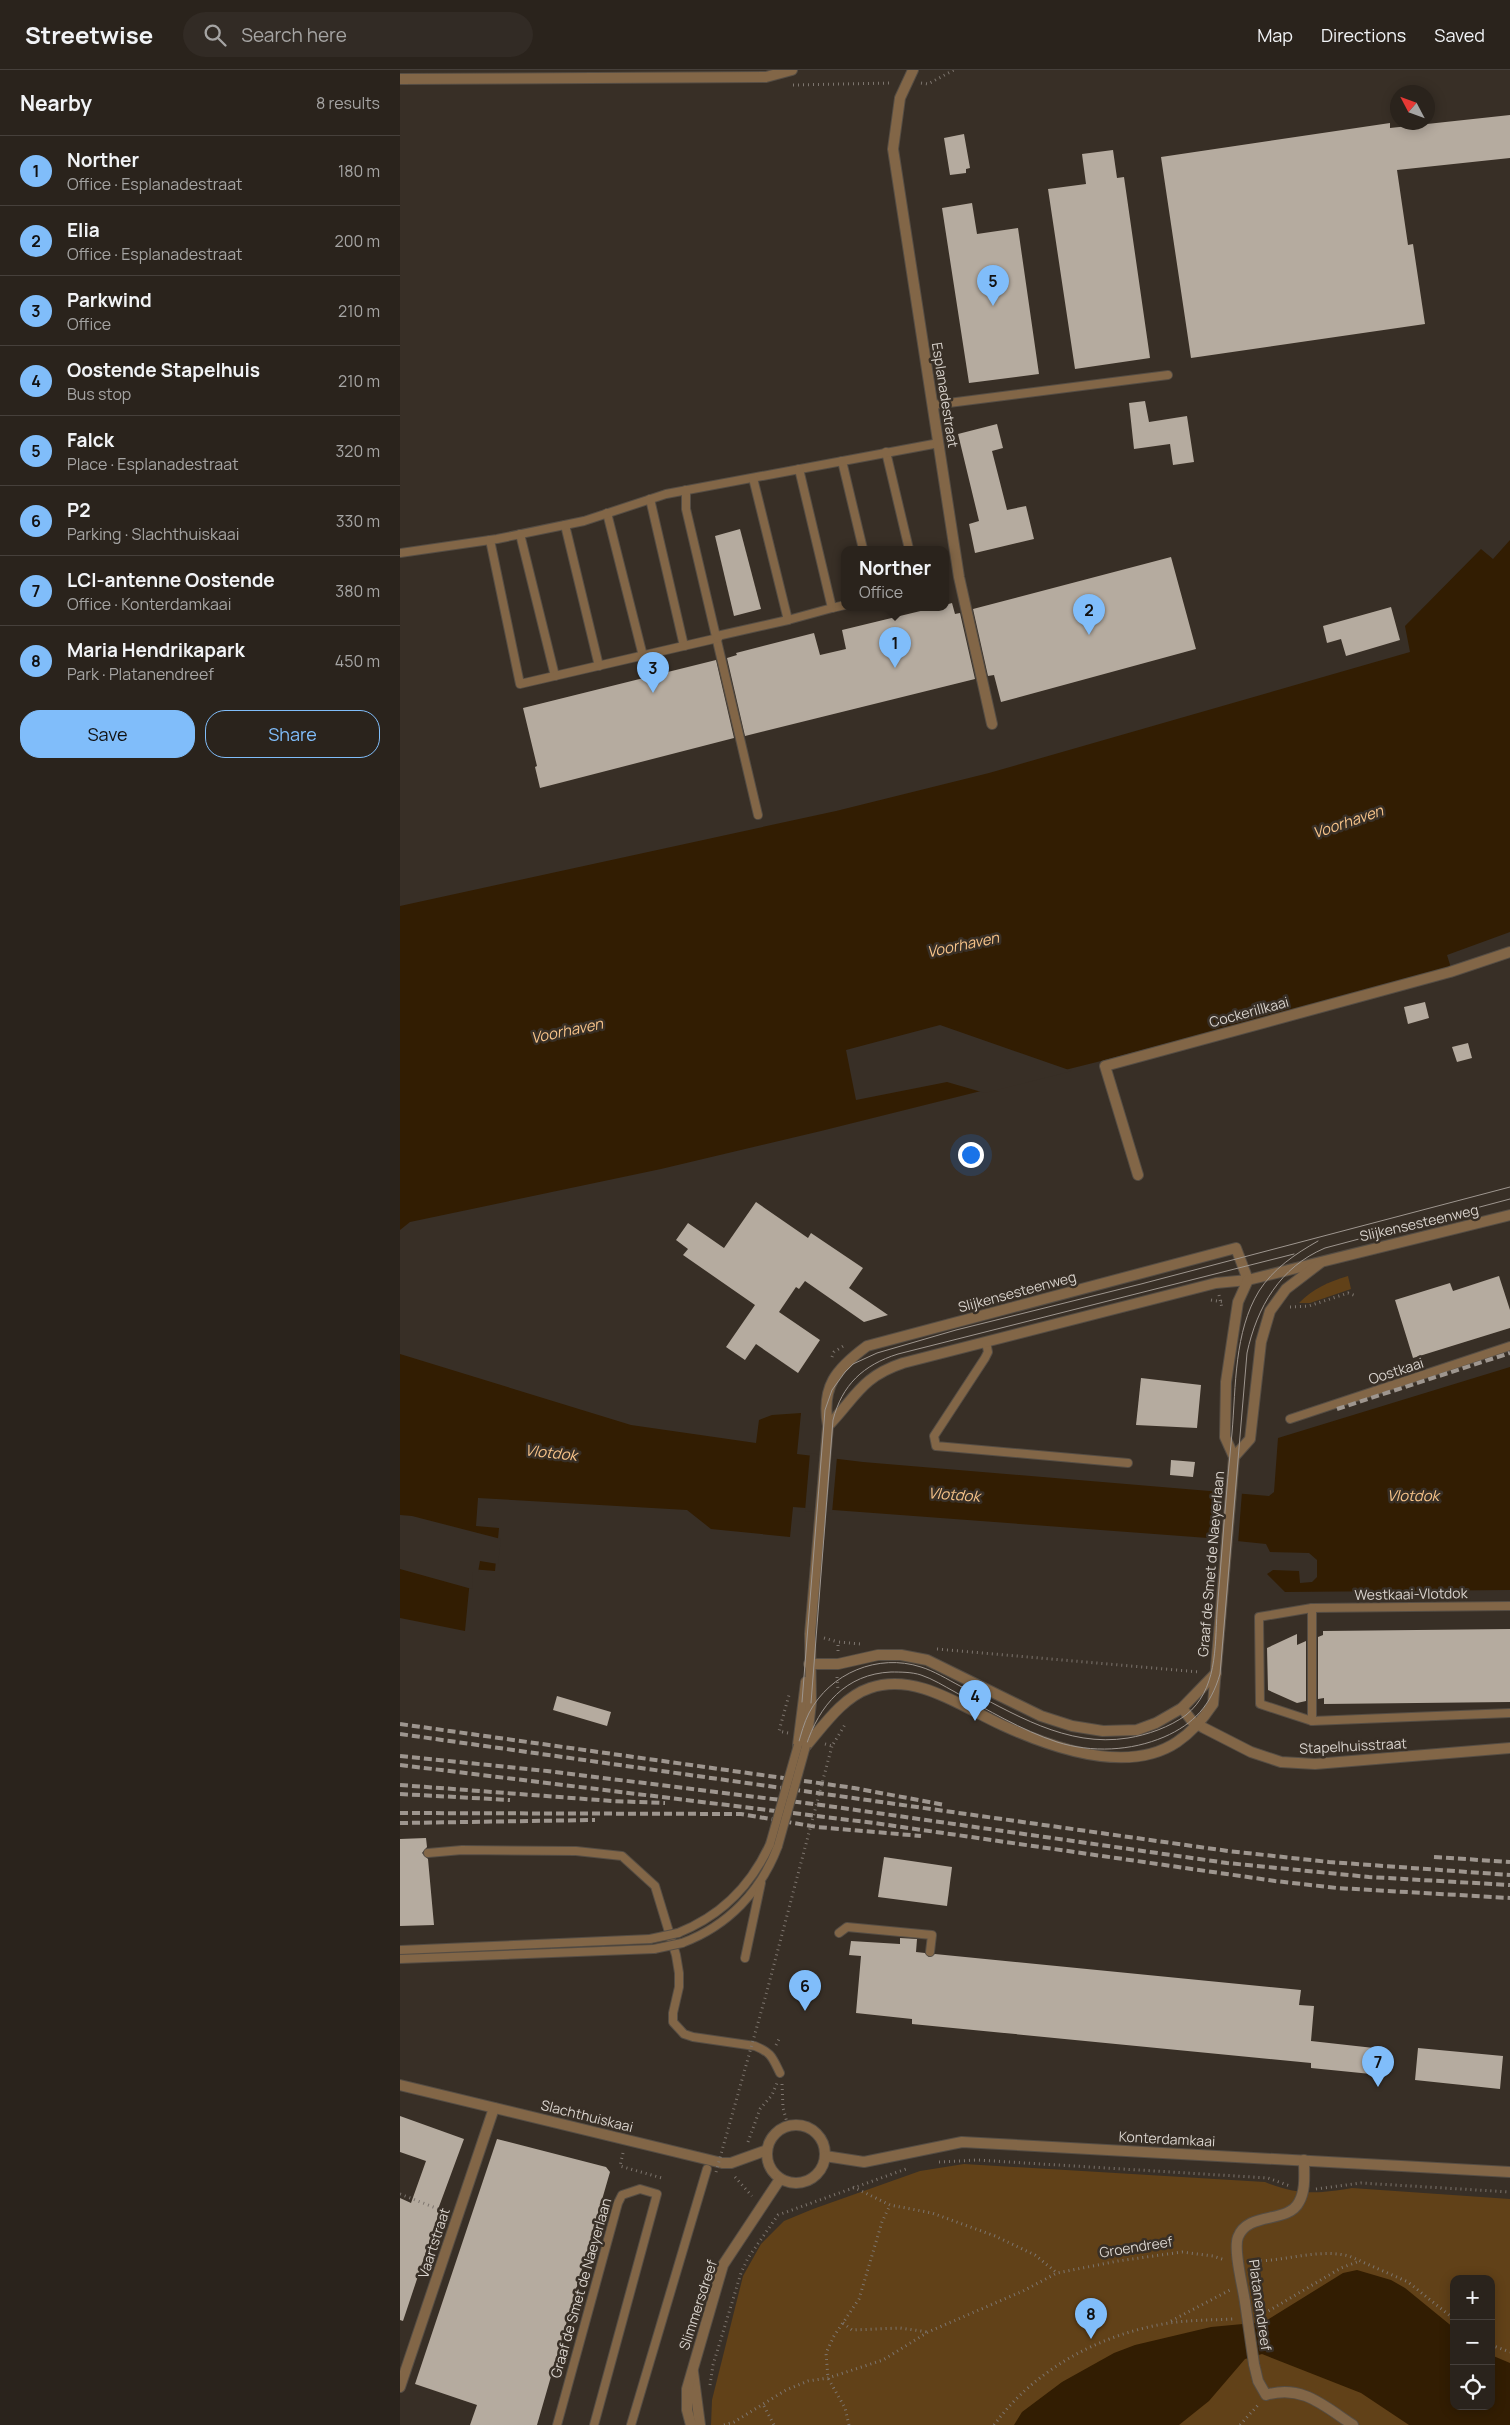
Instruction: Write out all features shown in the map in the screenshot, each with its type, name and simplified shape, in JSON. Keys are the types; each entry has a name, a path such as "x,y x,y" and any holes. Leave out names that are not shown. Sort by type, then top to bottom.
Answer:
{"street":[{"path":"400,79 623,73 766,77 792,70"},
{"name":"Esplanadestraat","path":"912,70 900,98 893,149 959,577 992,724"},
{"name":"Cockerillkaai","path":"1138,1175 1104,1066 1450,972 1510,952"},
{"name":"Slijkensesteenweg","path":"828,1427 855,1392 869,1379 887,1369 1216,1283 1248,1280 1510,1215"},
{"name":"Slijkensesteenweg","path":"802,1746 828,1427 825,1410 828,1388 844,1363 867,1346 1236,1248 1248,1280"},
{"name":"Graaf de Smet de Naeyerlaan","path":"1234,1457 1250,1439 1261,1342 1274,1304 1300,1276 1324,1260"},
{"name":"Graaf de Smet de Naeyerlaan","path":"802,1746 849,1699 872,1687 901,1684 926,1689 1001,1725 1061,1749 1099,1755 1123,1758 1151,1754 1176,1743 1198,1724 1214,1704 1234,1457 1225,1437 1226,1382 1238,1302 1248,1280"},
{"name":"Graaf de Smet de Naeyerlaan","path":"809,1664 838,1664 878,1655 901,1655 927,1660 1041,1716 1072,1726 1103,1731 1137,1730 1156,1723 1182,1708 1216,1673"},
{"name":"Stapelhuisstraat","path":"1182,1708 1192,1721 1251,1752 1281,1762 1315,1764 1510,1748"},
{"name":"Slachthuiskaai","path":"400,2085 654,2147 730,2163"},
{"name":"Vaartstraat","path":"400,2387 404,2366 458,2217 494,2108"},
{"path":"798,2125 809,2128 824,2145 825,2156 819,2172 805,2182 796,2184 780,2179 768,2163 767,2150 774,2136 788,2126 798,2125"},
{"name":"Konterdamkaai","path":"825,2156 864,2162 962,2142 1510,2172"},
{"path":"730,2163 767,2150"},
{"name":"Platanendreef","path":"1266,2395 1258,2381 1254,2364 1239,2261 1238,2237 1244,2228 1254,2222 1293,2210 1299,2202 1303,2189 1304,2160"},
{"name":"Slimmersdreef","path":"700,2425 693,2366 723,2265 760,2206 780,2179"},
{"path":"691,2425 687,2410 687,2389 693,2366"},
{"path":"1266,2395 1279,2391 1307,2394 1353,2425"}],"lane":[{"path":"933,405 1168,375"},
{"path":"400,553 490,540 565,525 686,490 939,443"},
{"path":"886,452 908,546"},
{"path":"842,461 862,546"},
{"path":"799,469 832,608"},
{"path":"753,478 788,620"},
{"path":"686,490 686,509 718,637 758,815"},
{"path":"650,499 684,646"},
{"path":"607,513 643,656"},
{"path":"565,525 599,666"},
{"path":"520,534 555,676"},
{"path":"490,540 520,684 643,656 841,606"},
{"path":"986,1342 988,1352 985,1358 934,1436 936,1446 1128,1463"},
{"name":"Oostkaai","path":"1290,1420 1510,1346"},
{"name":"Westkaai-Vlotdok","path":"1312,1721 1260,1704 1259,1617 1312,1608 1510,1606"},
{"path":"1312,1608 1312,1721 1510,1713"},
{"path":"745,1958 770,1844 802,1746"},
{"path":"400,1959 654,1949 682,1942 714,1927 735,1911 762,1879 778,1846 802,1746"},
{"path":"400,1950 650,1939 678,1933 718,1912 748,1883 770,1844"},
{"path":"428,1853 462,1850 576,1851 622,1856 655,1886 676,1955 679,1988 672,2014 673,2022 678,2029 693,2037 764,2050 770,2053 780,2073"},
{"path":"839,1933 848,1927 932,1935 930,1952"},
{"path":"631,2425 706,2169"},
{"name":"Graaf de Smet de Naeyerlaan","path":"557,2425 618,2203 622,2195 632,2190 640,2189 657,2194 594,2425"}],"path":[{"path":"907,83 928,84 954,70"},
{"path":"1274,1304 1300,1308 1348,1293 1356,1296"},
{"path":"1221,1302 1238,1302"},
{"path":"939,1655 933,1651 1216,1673"},
{"path":"716,2172 768,1991 832,1746 837,1735"},
{"path":"780,2073 783,2108 788,2126"},
{"path":"746,2146 760,2109 772,2095 780,2073"},
{"path":"933,2163 977,2160 1268,2178 1303,2189 1361,2183 1510,2192"},
{"path":"730,2163 729,2174 738,2178 760,2206 778,2215"},
{"path":"620,2166 662,2178"},
{"path":"710,2390 713,2365 741,2274 748,2258 778,2215 915,2166"},
{"path":"852,2187 890,2205 932,2213 995,2236 1035,2255 1057,2273"},
{"path":"400,2194 458,2217"},
{"path":"849,2425 845,2408 828,2378 826,2353 859,2299 882,2222 890,2205"},
{"name":"Groendreef","path":"726,2425 764,2406 786,2390 808,2381 828,2378 883,2360 928,2332 1057,2273 1118,2261 1182,2252 1239,2261 1260,2262 1291,2256 1339,2254 1408,2282 1450,2316"},
{"path":"1257,2317 1340,2268 1357,2262"},
{"path":"1168,2323 1243,2283"},
{"path":"994,2425 1008,2406 1025,2389 1063,2362 1110,2339 1168,2323 1238,2318"},
{"path":"843,2323 852,2330 900,2328 928,2332"},
{"path":"1495,2346 1510,2352"},
{"path":"1240,2425 1266,2395"},
{"path":"764,2406 774,2425"}],"shaded area":[{"path":"1348,1276 1351,1289 1310,1303 1299,1303 1310,1293 1322,1286"},
{"path":"964,2164 1265,2182 1287,2189 1308,2192 1352,2188 1510,2199 1510,2425 711,2425 712,2400 743,2276 761,2244 784,2221 920,2171"}],"water":[{"name":"Voorhaven","path":"1510,540 1510,932 1447,955 1451,968 1097,1062 821,1131 661,1169 410,1222 400,1230 400,906 836,811 989,773 1410,652 1405,626 1481,549 1493,559"},
{"name":"Vlotdok","path":"400,1354 631,1425 756,1443 759,1420 772,1415 801,1413 797,1454 863,1462 1269,1496 1274,1492 1278,1438 1510,1367 1510,1590 1285,1592 1267,1574 1273,1570 1299,1571 1300,1583 1312,1582 1317,1577 1317,1560 1309,1553 1270,1552 1266,1544 1208,1538 793,1507 790,1537 711,1529 687,1510 478,1498 476,1526 499,1528 495,1571 471,1569 465,1631 400,1618"},
{"path":"1357,2270 1391,2280 1405,2288 1450,2325 1450,2410 1495,2410 1495,2357 1510,2363 1510,2425 1409,2425 1361,2393 1262,2354 1245,2359 1209,2401 1179,2425 1014,2425 1022,2412 1062,2382 1114,2353 1135,2345 1211,2327 1264,2322 1343,2273"}],"pier":[{"path":"940,1025 1072,1071 985,1093 947,1082 856,1100 846,1050"},
{"path":"810,1453 837,1457 832,1513 805,1511"},
{"path":"1219,1490 1242,1492 1238,1544 1215,1541"},
{"path":"400,1515 412,1516 501,1539 498,1564 480,1561 478,1572 473,1572 472,1589 400,1569"}],"building":[{"path":"1510,115 1510,158 1397,170 1408,245 1413,244 1425,324 1191,358 1161,157 1390,123 1390,130 1435,130 1435,123"},
{"path":"964,134 970,168 966,169 966,173 950,175 944,138"},
{"path":"1113,150 1117,178 1124,177 1150,358 1075,369 1048,189 1086,184 1082,154"},
{"path":"972,203 977,234 1018,228 1039,374 969,383 942,208"},
{"path":"1145,401 1149,422 1187,416 1194,462 1173,465 1170,444 1134,449 1129,403"},
{"path":"997,424 1003,448 992,451 1007,510 1026,506 1034,539 975,553 969,524 979,521 958,434"},
{"path":"740,529 761,609 734,616 715,536"},
{"path":"1171,557 1196,649 1001,702 994,675 988,676 973,609"},
{"path":"952,603 955,614 960,613 975,679 745,736 727,658 737,655 736,653 814,633 820,655 846,649 842,630 920,611 949,611 949,604"},
{"path":"1391,607 1400,640 1346,656 1341,639 1327,643 1323,626"},
{"path":"716,660 734,738 540,788 535,767 537,766 523,708"},
{"path":"1425,1002 1429,1018 1408,1024 1404,1007"},
{"path":"1468,1043 1472,1058 1457,1062 1452,1047"},
{"path":"756,1202 808,1238 811,1233 863,1268 849,1288 888,1315 864,1322 805,1281 799,1289 796,1287 779,1312 820,1340 798,1373 756,1344 745,1360 726,1347 755,1305 683,1255 688,1249 676,1240 688,1223 724,1248"},
{"path":"1499,1276 1510,1310 1510,1328 1413,1358 1395,1300 1450,1283 1453,1291"},
{"path":"1141,1378 1201,1385 1197,1428 1136,1425"},
{"path":"1171,1460 1195,1462 1193,1477 1170,1475"},
{"path":"1510,1629 1510,1702 1324,1704 1324,1698 1318,1699 1318,1637 1323,1635 1323,1631"},
{"path":"1297,1634 1297,1645 1306,1641 1306,1701 1297,1703 1268,1690 1267,1648"},
{"path":"557,1696 611,1712 607,1726 553,1710"},
{"path":"426,1838 427,1847 422,1853 428,1859 434,1925 400,1926 400,1839"},
{"path":"884,1857 952,1867 947,1906 878,1897"},
{"path":"900,1938 917,1939 916,1952 925,1953 929,1957 935,1954 1301,1990 1299,2005 1314,2006 1311,2041 1383,2049 1381,2075 1311,2068 1311,2063 912,2024 912,2019 856,2013 861,1956 849,1955 851,1941 900,1944"},
{"path":"1418,2048 1503,2056 1500,2089 1415,2080"},
{"path":"400,2116 464,2139 437,2212 439,2213 403,2321 400,2320 400,2198 411,2203 426,2161 400,2152"},
{"path":"497,2139 606,2167 610,2172 537,2425 470,2425 477,2405 415,2384"}],"tram line":[{"path":"802,1702 825,1410 832,1390 853,1364 877,1353 956,1330 1141,1284 1510,1187"},
{"path":"806,1746 818,1717 837,1694 848,1685 861,1679 875,1674 891,1672 917,1674 925,1677 1031,1732 1070,1746 1098,1749 1125,1748 1164,1737 1193,1720 1212,1695 1220,1674 1247,1353 1257,1320 1273,1290 1295,1266 1325,1248 1510,1199"},
{"path":"798,1745 809,1713 829,1687 842,1677 857,1670 872,1665 888,1663 905,1663 921,1667 1020,1717 1041,1726 1083,1738 1105,1740 1135,1737 1166,1727 1186,1715 1204,1693 1212,1668 1236,1378 1245,1324 1259,1291 1271,1276 1293,1257 1318,1241"},
{"path":"811,1703 833,1420 842,1396 864,1370 898,1354 1294,1254"}],"railway":[{"path":"1337,1409 1510,1353"},
{"path":"400,1724 854,1788 945,1805"},
{"path":"400,1734 1228,1851 1329,1862 1510,1875"},
{"path":"400,1756 547,1771 821,1805 1227,1863 1369,1877 1510,1885"},
{"path":"400,1765 874,1823 1275,1881 1337,1888 1510,1898"},
{"path":"400,1785 612,1801 665,1803"},
{"path":"400,1794 510,1800"},
{"path":"400,1813 741,1814 817,1827 921,1836"},
{"path":"400,1823 595,1820"},
{"path":"1434,1857 1510,1862"}],"place":[{"name":"Falck","path":"993,306"},
{"name":"Elia","path":"1089,635"},
{"name":"Norther","path":"895,668"},
{"name":"Parkwind","path":"653,693"},
{"name":"Oostende Stapelhuis","path":"975,1721"},
{"name":"P2","path":"805,2011"},
{"name":"LCI-antenne Oostende","path":"1378,2087"},
{"name":"Maria Hendrikapark","path":"1091,2339"}]}
